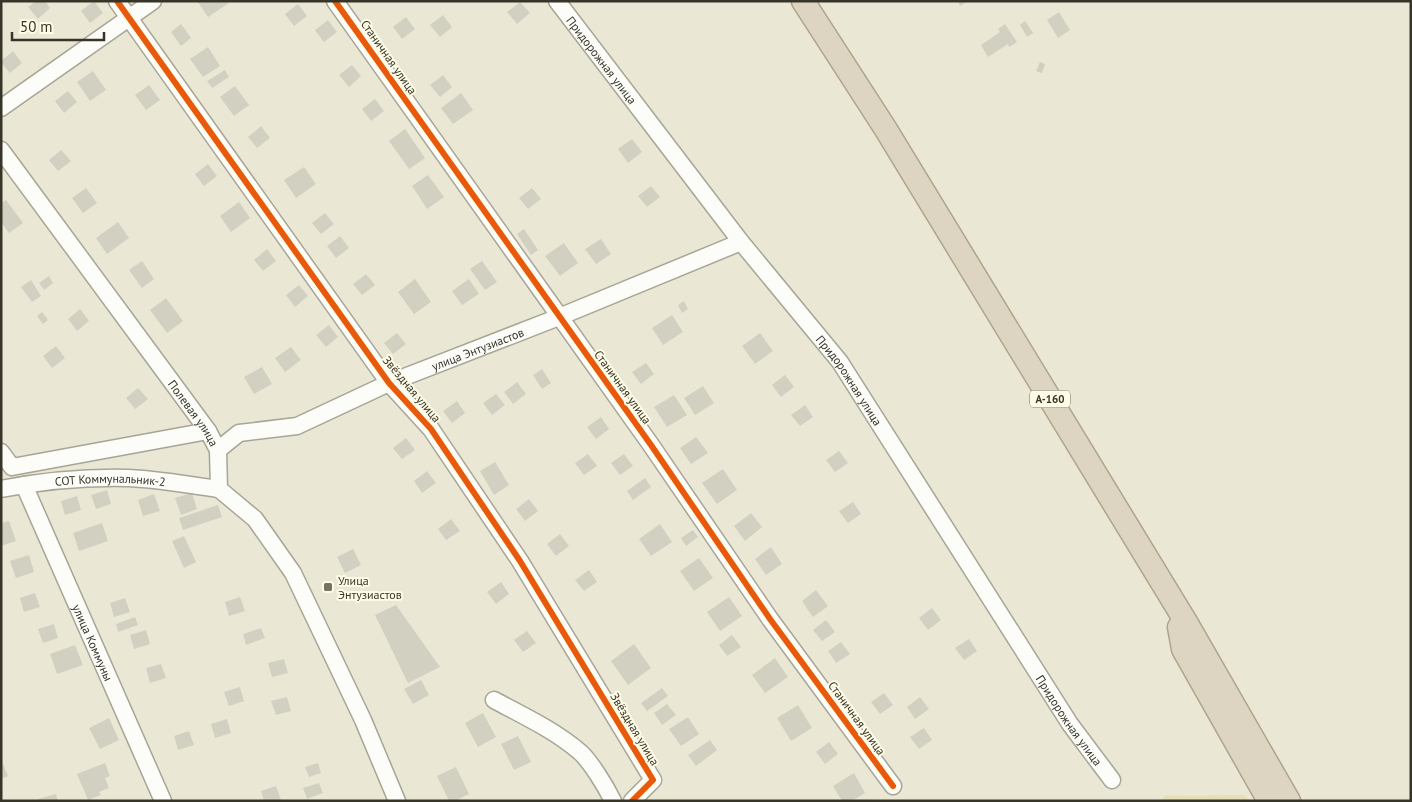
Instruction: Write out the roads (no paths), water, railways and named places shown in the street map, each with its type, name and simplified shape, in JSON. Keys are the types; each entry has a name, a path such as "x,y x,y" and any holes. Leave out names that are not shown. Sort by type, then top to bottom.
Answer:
{"highway":[{"name":"А-160","path":"794,1 876,130 1058,427 1179,627 1279,801"},
{"name":"А-160","path":"803,1 889,135 1181,613 1288,801"},
{"path":"1179,627 1183,649 1269,801"}],"street":[{"name":"Звёздная улица","path":"117,1 389,383 431,429 520,560 654,780 632,801"},
{"path":"1,108 153,1"},
{"name":"Станичная улица","path":"335,1 651,445 770,619 893,786"},
{"name":"Придорожная улица","path":"556,1 740,242 840,362 1070,724 1112,780"},
{"name":"Полевая улица","path":"1,150 208,431 218,450 218,489"},
{"name":"улица Энтузиастов","path":"218,450 239,433 297,426 389,383 559,317 740,242"},
{"path":"1,452 12,467 208,431"},
{"name":"СОТ Коммунальник-2","path":"1,489 24,484 74,479 128,478 218,489"},
{"name":"улица Коммуны","path":"24,484 163,801"},
{"path":"218,489 255,519 293,573 363,720 397,801"},
{"path":"494,700 541,724 582,753 613,801"}],"place":[{"name":"Улица Энтузиастов","path":"328,587"}]}
